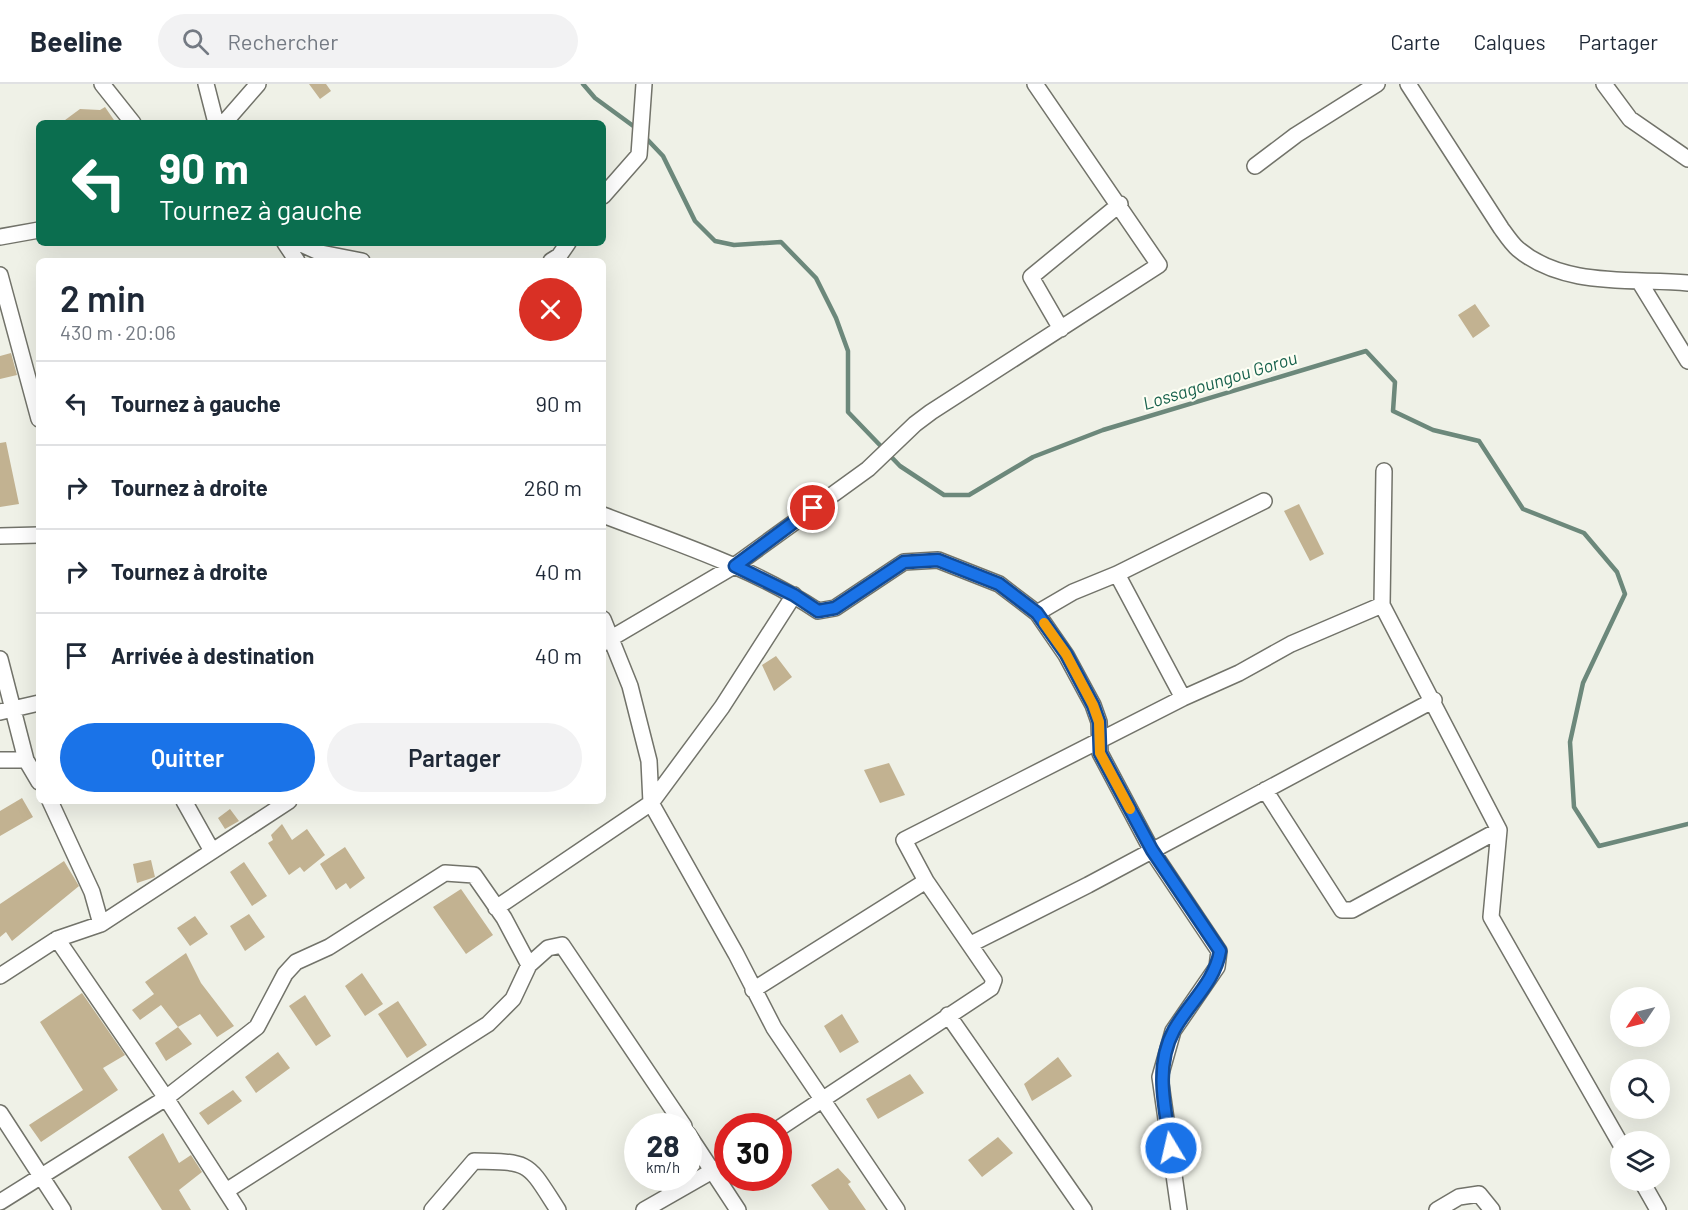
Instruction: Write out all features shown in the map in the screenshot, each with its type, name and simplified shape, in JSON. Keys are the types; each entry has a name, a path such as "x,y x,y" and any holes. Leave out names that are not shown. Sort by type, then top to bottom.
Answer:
{"street":[{"path":"102,84 131,120"},
{"path":"206,84 215,120"},
{"path":"227,120 258,84"},
{"path":"606,192 639,154 644,84"},
{"path":"897,1210 821,1101 774,1028 736,954 651,803 649,761 630,686 607,640 735,566 868,469 915,424 1159,265 1120,204 1035,84"},
{"path":"1254,166 1296,135 1377,84"},
{"path":"1408,84 1501,228 1518,249 1557,272 1607,279 1688,284"},
{"path":"1604,84 1630,119 1688,159"},
{"path":"1061,329 1031,277 1120,204"},
{"path":"0,237 36,231"},
{"path":"306,246 321,253 347,258"},
{"path":"556,258 566,246"},
{"path":"0,275 36,408"},
{"path":"1639,280 1688,361"},
{"path":"1384,471 1382,605 1434,700 1499,830 1491,917 1613,1131"},
{"path":"1037,613 1073,592 1117,574 1264,501"},
{"path":"606,516 735,566 794,595 818,611 835,608 904,562 938,560 999,584 1037,613 1066,654 1093,705 1099,722 1100,753 1152,850 1220,951 1217,967 1173,1031 1160,1077 1179,1210"},
{"path":"0,536 36,536"},
{"path":"1117,574 1183,698"},
{"path":"496,908 651,803 722,707 794,595"},
{"path":"792,1120 991,988 994,980 926,881 904,840 1183,698 1239,673 1291,644 1382,605"},
{"path":"0,659 7,711 26,760 36,777"},
{"path":"971,944 1434,700"},
{"path":"7,711 36,704"},
{"path":"0,760 26,760"},
{"path":"1265,790 1342,910 1352,910 1499,830"},
{"path":"51,804 92,892 101,924"},
{"path":"186,804 212,851"},
{"path":"2,970 57,939 101,924 284,804"},
{"path":"0,1202 166,1098 257,1027 285,974 296,962 329,946 445,873 474,875 504,918 529,965"},
{"path":"753,990 926,881"},
{"path":"57,939 166,1098 238,1210"},
{"path":"226,1191 488,1024 513,999 529,965 548,948 562,945 675,1113"},
{"path":"948,1015 1084,1210"},
{"path":"0,1113 63,1210"},
{"path":"702,1155 738,1210"},
{"path":"432,1210 474,1161 518,1162 535,1174 558,1210"},
{"path":"644,1210 713,1171"},
{"path":"1647,1191 1658,1210"},
{"path":"1437,1210 1459,1197 1479,1194 1492,1210"}],"building":[{"path":"309,84 326,84 331,91 320,99"},
{"path":"105,107 114,120 65,120 80,109 100,110"},
{"path":"1475,304 1490,326 1473,338 1458,315"},
{"path":"11,353 17,375 0,379 0,356"},
{"path":"6,442 19,504 0,507 0,443"},
{"path":"1299,504 1324,554 1310,561 1284,511"},
{"path":"776,656 792,677 774,691 762,665"},
{"path":"889,763 905,795 880,803 864,770"},
{"path":"22,798 33,817 0,836 0,811"},
{"path":"230,809 239,821 225,829 218,818"},
{"path":"282,824 292,840 307,829 325,855 304,872 300,867 289,875 268,843 273,840 271,835"},
{"path":"345,847 365,878 350,889 346,883 336,890 320,864"},
{"path":"151,860 155,877 137,883 133,864"},
{"path":"64,861 79,886 12,941 6,932 0,937 0,904"},
{"path":"244,862 267,896 252,906 230,872"},
{"path":"461,889 493,935 466,954 433,907"},
{"path":"249,914 265,937 245,951 230,926"},
{"path":"195,916 208,934 190,946 177,928"},
{"path":"186,953 201,983 234,1026 217,1037 200,1014 178,1027 161,1005 140,1020 132,1010 154,994 145,982"},
{"path":"362,973 383,1004 365,1016 345,986"},
{"path":"82,993 125,1055 103,1068 118,1090 41,1142 29,1125 83,1090 40,1022"},
{"path":"305,995 331,1036 316,1046 289,1006"},
{"path":"398,1001 427,1045 407,1058 378,1014"},
{"path":"842,1014 859,1042 840,1053 824,1026"},
{"path":"178,1027 192,1044 166,1061 155,1043"},
{"path":"278,1052 290,1068 256,1093 245,1077"},
{"path":"1058,1057 1072,1076 1032,1101 1024,1084"},
{"path":"910,1074 924,1093 878,1119 866,1099"},
{"path":"233,1090 242,1101 208,1125 199,1113"},
{"path":"163,1133 179,1163 191,1155 202,1172 179,1190 191,1210 162,1210 128,1157"},
{"path":"998,1137 1013,1153 982,1177 968,1160"},
{"path":"838,1168 851,1182 848,1184 866,1210 829,1210 811,1185"}],"waterway":[{"name":"Lossagoungou Gorou","path":"583,84 595,98 636,128"},
{"name":"Lossagoungou Gorou","path":"644,136 663,156 695,221 715,241 734,245 781,242 816,278 836,318 848,351 848,412 900,466 944,495 969,495 1033,457 1103,430 1366,351 1395,382 1393,411 1433,430 1479,441 1523,509 1584,533 1617,572 1625,594 1583,683 1570,742 1574,807 1599,846 1688,824"}],"slow traffic":[{"path":"1044,623 1066,654 1093,705 1099,722 1100,753 1130,809"}],"route":[{"path":"813,508 735,566 794,595 818,611 835,608 904,562 938,560 999,584 1037,613 1066,654 1093,705 1099,722 1100,753 1152,850 1220,951 1217,967 1173,1031 1160,1077 1171,1148"}]}
